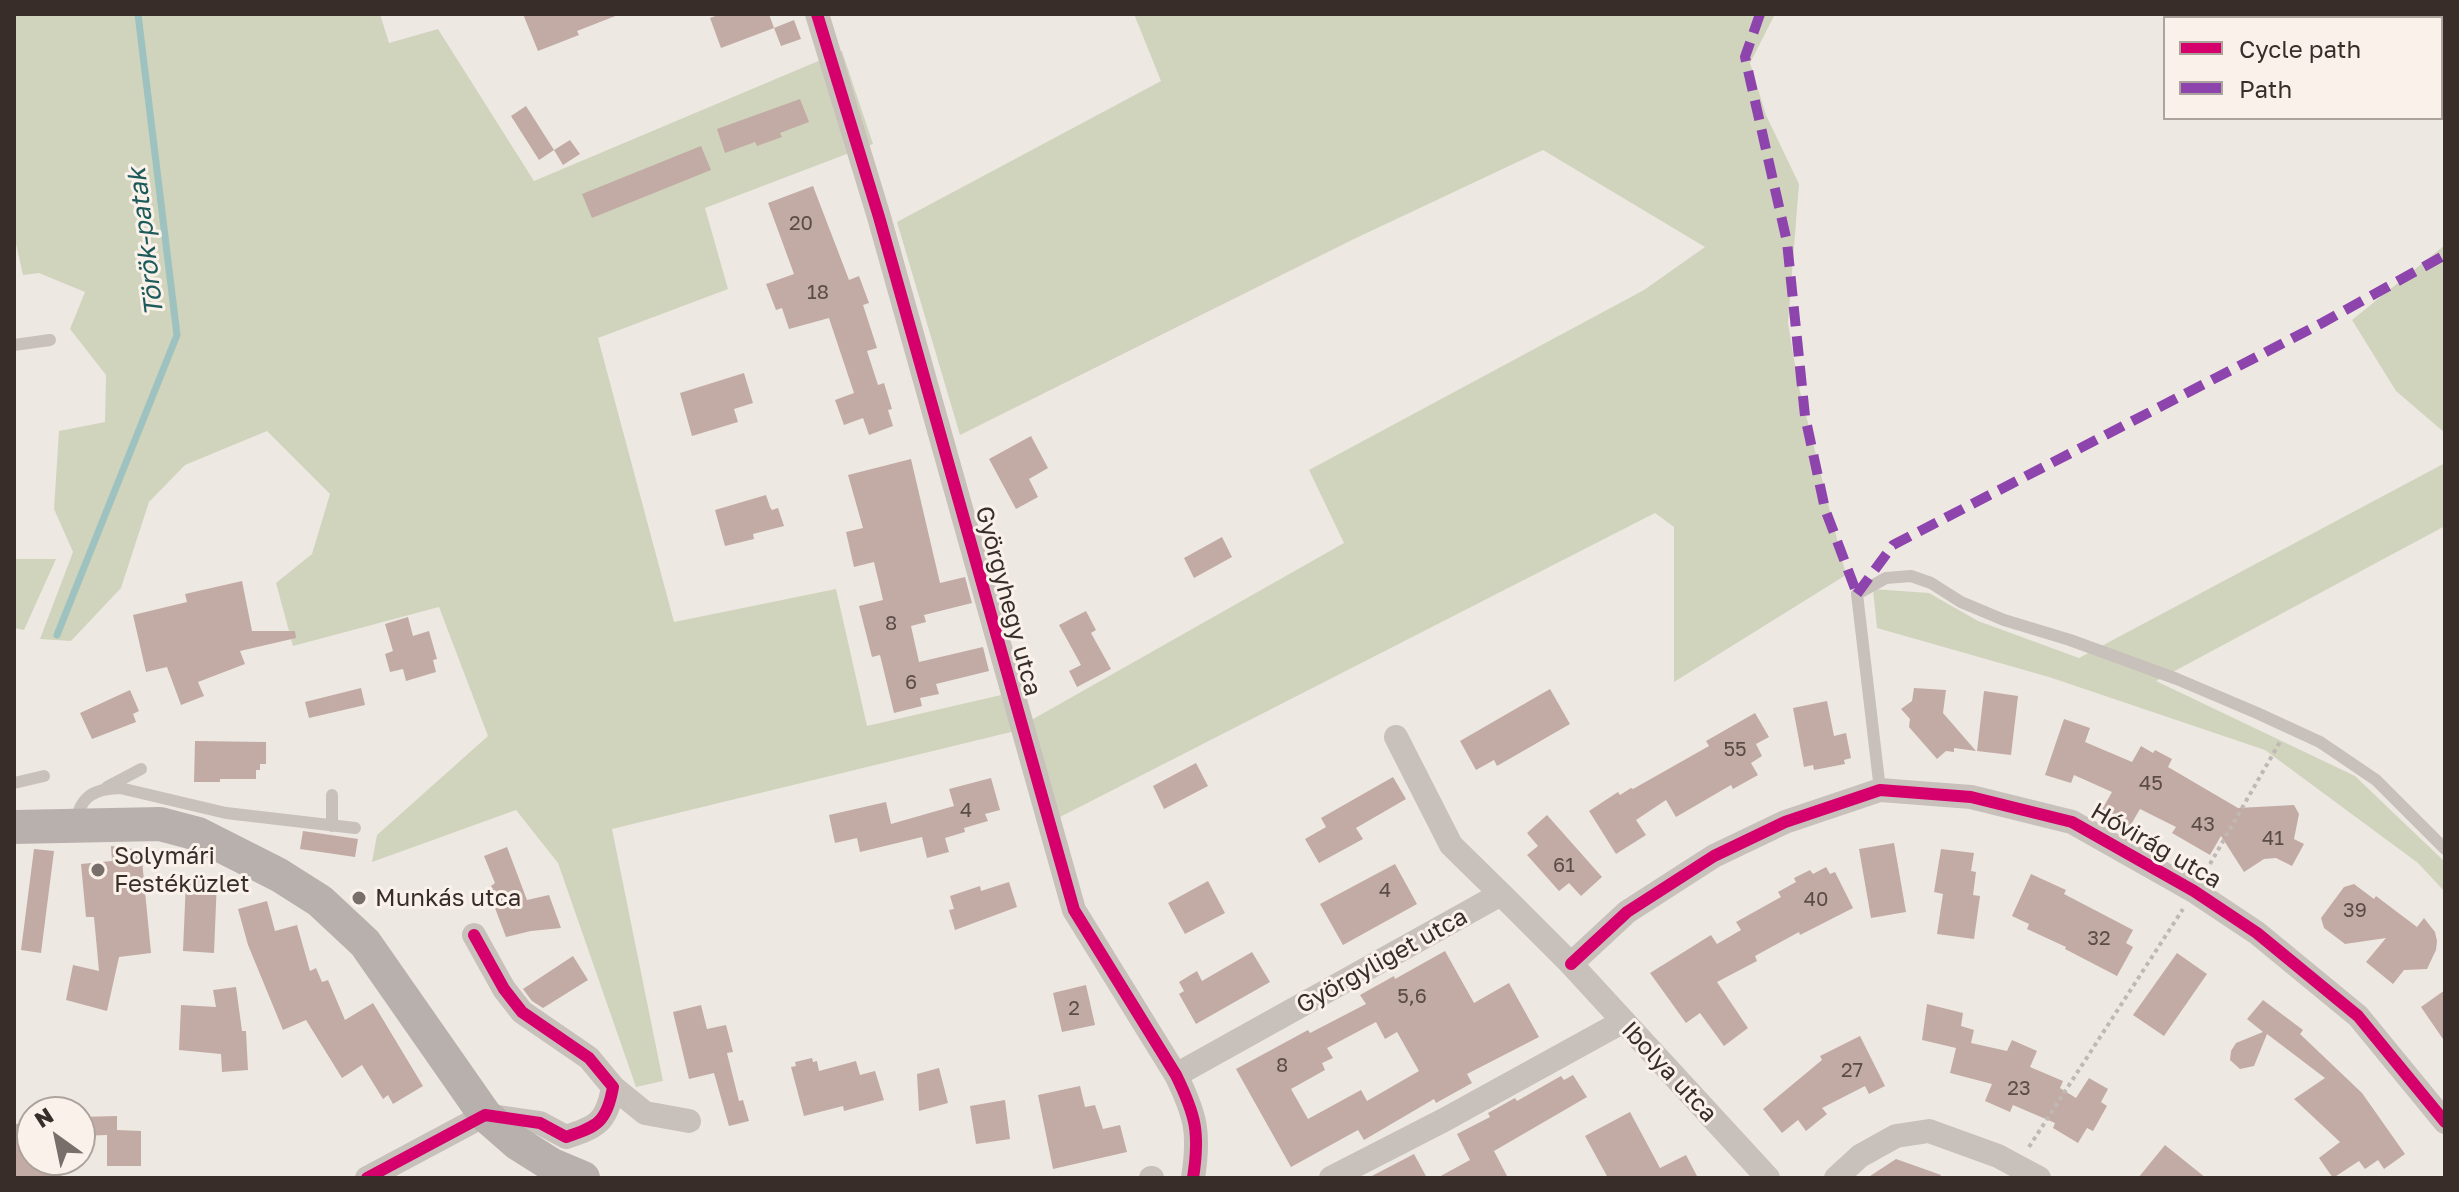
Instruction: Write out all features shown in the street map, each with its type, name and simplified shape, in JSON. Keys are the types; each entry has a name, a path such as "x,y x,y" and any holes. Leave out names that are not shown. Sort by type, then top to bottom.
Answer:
{"main road":[{"path":"14,827 160,824 198,834 279,875 320,901 365,943 485,1115 528,1150 552,1165 583,1178"}],"street":[{"name":"Györgyhegy utca","path":"817,14 879,217 1074,910 1176,1075 1196,1125 1193,1178"},
{"path":"1396,737 1451,845 1571,964"},
{"name":"Hóvirág utca","path":"1571,964 1627,912 1714,856 1785,822 1880,790 1971,797 2072,822 2194,891 2257,933 2358,1016 2445,1122"},
{"name":"Györgyliget utca","path":"1176,1075 1501,894"},
{"path":"474,935 504,989 522,1012 589,1058 613,1087 645,1113 689,1121"},
{"name":"Ibolya utca","path":"1571,964 1768,1178"},
{"path":"1331,1178 1622,1022"},
{"path":"367,1178 485,1115 540,1123 566,1137 595,1128 610,1105 613,1087"},
{"path":"1836,1178 1860,1156 1896,1136 1929,1131 2039,1178"}],"lane":[{"path":"14,345 50,340"},
{"path":"1880,790 1857,594 1886,578 1911,576 1931,583 1975,608 2177,679 2320,742 2376,780 2445,849"},
{"path":"75,825 78,807 85,799 141,769"},
{"path":"14,783 44,776"},
{"path":"104,789 150,793 226,813 355,828"},
{"path":"332,795 332,826"}],"path":[{"path":"2016,1166 2194,891 2287,728"}],"green space":[{"path":"14,14 380,14 389,43 438,29 534,181 842,51 873,144 705,208 728,289 598,338 674,622 836,589 867,726 1001,695 1012,731 1344,543 1309,470 1644,290 1705,247 1543,150 1354,239 960,435 897,222 1161,81 1134,14 1775,14 1750,63 1766,115 1799,184 1788,323 1798,383 1846,575 1674,682 1674,527 1655,513 1058,818 1024,726 1011,732 612,829 663,1081 636,1087 558,863 516,810 372,862 377,835 488,736 439,607 293,646 276,583 312,554 330,494 267,431 185,465 149,502 121,588 71,641 40,639 73,552 54,509 59,431 105,422 106,375 70,329 85,292 39,273 23,275 14,235"},
{"path":"2445,245 2445,433 2396,391 2352,320"},
{"path":"2445,463 2445,526 2156,681 2355,776 2445,862 2445,892 2418,863 2265,750 2049,677 1877,628 1873,589 1929,593 1978,621 2079,658"},
{"path":"14,559 56,559 24,630 14,628"}],"building":[{"path":"523,14 618,14 618,15 538,51"},
{"path":"721,14 769,14 774,28 721,48 710,18"},
{"path":"794,20 801,39 781,46 774,28"},
{"path":"800,99 809,122 780,133 782,137 757,146 755,142 725,153 717,129"},
{"path":"526,106 554,150 539,160 511,116"},
{"path":"570,140 580,154 563,165 554,150"},
{"path":"701,146 711,170 592,218 582,194"},
{"path":"813,186 849,280 859,276 869,303 863,305 877,348 867,351 878,385 884,383 892,409 888,410 893,426 869,435 863,418 844,425 835,400 854,393 829,318 789,329 782,308 776,310 766,284 794,274 768,203"},
{"path":"744,373 753,403 734,409 738,422 692,436 680,393"},
{"path":"1031,436 1048,468 1029,479 1038,497 1016,509 989,459"},
{"path":"911,459 940,583 965,577 972,603 924,615 926,622 911,626 919,662 983,647 989,671 936,684 939,694 920,698 922,706 894,713 880,655 872,657 859,606 883,600 874,562 854,567 846,532 863,528 848,475"},
{"path":"766,495 772,510 778,508 784,526 753,534 754,539 725,546 715,510"},
{"path":"1222,537 1232,557 1194,578 1184,558"},
{"path":"242,581 252,631 295,631 296,638 240,651 245,664 198,682 204,696 181,705 167,667 146,672 133,615 187,602 185,594"},
{"path":"1086,611 1096,630 1091,633 1111,669 1077,687 1069,671 1081,665 1059,625"},
{"path":"408,617 413,636 429,631 437,659 433,660 436,672 406,681 403,669 390,672 385,654 393,651 385,624"},
{"path":"361,688 365,705 309,718 305,702"},
{"path":"1914,688 1946,690 1943,713 1976,751 1954,748 1954,752 1946,751 1937,759 1909,727 1910,719 1901,709 1912,701"},
{"path":"1550,689 1570,724 1497,766 1494,760 1476,770 1460,741"},
{"path":"130,690 139,711 133,714 136,722 92,739 80,713"},
{"path":"1984,691 2018,696 2011,755 1977,751"},
{"path":"1827,701 1834,736 1846,733 1851,758 1844,760 1845,764 1814,770 1813,765 1804,767 1793,708"},
{"path":"1755,713 1769,737 1756,744 1762,756 1751,763 1758,775 1733,789 1731,785 1676,817 1666,800 1636,820 1646,835 1616,854 1589,811 1618,792 1620,795 1633,789 1709,746 1706,741"},
{"path":"2064,719 2090,728 2085,742 2132,762 2141,746 2153,753 2155,750 2172,759 2168,767 2238,808 2294,805 2299,814 2294,839 2304,844 2292,866 2276,858 2264,859 2244,872 2221,836 2210,855 2172,833 2176,827 2140,809 2129,828 2100,813 2112,792 2074,775 2071,783 2045,775"},
{"path":"195,741 266,742 266,764 260,764 260,770 256,770 256,779 194,782"},
{"path":"1196,763 1208,786 1164,809 1153,786"},
{"path":"1393,777 1406,799 1356,828 1363,839 1319,863 1305,839 1326,827 1321,818"},
{"path":"991,778 1000,810 985,814 988,821 945,838 949,852 927,858 922,837 860,852 857,838 835,843 829,815 886,802 891,824 954,806 949,789"},
{"path":"1547,815 1602,877 1581,896 1569,883 1559,891 1527,855 1538,846 1527,833"},
{"path":"303,831 358,839 355,857 300,849"},
{"path":"1894,843 1906,912 1871,918 1859,849"},
{"path":"111,846 141,850 151,953 119,957 107,1011 66,1000 73,965 99,971 94,917 86,917 81,864 112,861"},
{"path":"507,847 527,900 549,895 561,928 506,937 495,908 499,907 491,886 495,883 484,856"},
{"path":"34,849 54,851 41,953 21,950"},
{"path":"1941,849 1974,853 1971,871 1976,872 1973,895 1980,896 1974,939 1937,934 1943,894 1934,892"},
{"path":"1395,864 1417,904 1343,945 1320,904"},
{"path":"1826,867 1830,874 1835,872 1853,908 1800,935 1799,932 1755,956 1757,961 1717,982 1748,1028 1724,1046 1700,1013 1686,1023 1650,973 1711,935 1717,944 1741,930 1736,922 1781,897 1778,892 1796,882 1794,878"},
{"path":"2031,874 2066,890 2064,894 2133,930 2126,943 2133,947 2117,976 2027,929 2029,924 2012,916"},
{"path":"186,880 217,880 214,953 183,951"},
{"path":"1208,881 1225,913 1185,934 1168,903"},
{"path":"1009,882 1017,907 955,930 949,910 954,909 950,896 980,886 981,891"},
{"path":"2354,884 2374,899 2376,896 2417,927 2424,918 2435,932 2437,941 2427,969 2404,970 2393,984 2366,962 2386,938 2345,944 2324,928 2321,918 2344,887"},
{"path":"267,901 275,931 297,925 310,971 316,968 322,982 328,980 345,1020 373,1003 423,1086 393,1104 388,1095 383,1099 362,1065 342,1078 306,1020 283,1030 248,945 238,909"},
{"path":"1445,951 1474,1003 1509,983 1539,1037 1467,1074 1472,1083 1436,1103 1434,1099 1364,1140 1358,1130 1291,1167 1236,1069 1308,1030 1310,1033 1366,1004 1360,995 1394,976 1395,979","holes":["1376,1022 1385,1039 1397,1032 1419,1071 1367,1101 1361,1090 1308,1119 1291,1089 1325,1070 1322,1063 1333,1058 1327,1048"]},
{"path":"1252,952 1270,982 1196,1024 1179,994 1184,991 1179,982 1197,971 1202,981"},
{"path":"2177,953 2207,974 2164,1036 2133,1015"},
{"path":"573,956 588,980 543,1008 532,1001 523,989"},
{"path":"1086,985 1095,1025 1062,1032 1053,993"},
{"path":"236,987 242,1031 246,1031 248,1070 222,1072 221,1054 179,1050 181,1005 216,1007 213,990"},
{"path":"2445,990 2445,1042 2421,1007"},
{"path":"2263,1000 2303,1030 2300,1034 2362,1093 2405,1154 2384,1169 2378,1160 2365,1169 2359,1161 2333,1178 2319,1158 2340,1142 2294,1099 2325,1078 2267,1034 2254,1066 2240,1069 2230,1060 2236,1043 2263,1032 2247,1019"},
{"path":"1927,1004 1963,1013 1961,1026 1974,1030 1971,1043 2007,1051 2012,1040 2037,1051 2030,1067 2063,1081 2060,1088 2076,1098 2089,1078 2108,1089 2101,1102 2107,1106 2093,1131 2087,1128 2078,1143 2053,1128 2055,1123 2013,1105 2010,1112 1985,1101 1992,1084 1950,1073 1956,1048 1922,1040"},
{"path":"701,1005 707,1029 726,1025 733,1052 727,1053 739,1101 743,1100 749,1121 729,1126 714,1073 689,1079 673,1012"},
{"path":"1860,1036 1885,1086 1869,1094 1865,1086 1822,1108 1827,1114 1806,1131 1798,1120 1782,1133 1763,1109 1822,1060 1820,1056"},
{"path":"812,1058 813,1062 817,1061 819,1071 856,1061 860,1075 875,1071 884,1100 844,1111 843,1106 804,1116 791,1067 796,1066 795,1062"},
{"path":"939,1068 948,1103 919,1111 917,1074"},
{"path":"1573,1075 1587,1097 1494,1151 1508,1178 1437,1178 1470,1160 1457,1134 1490,1117 1488,1113 1515,1098 1517,1101 1561,1076 1564,1080"},
{"path":"1080,1086 1085,1107 1095,1105 1103,1129 1120,1125 1127,1152 1053,1169 1038,1095"},
{"path":"1005,1100 1010,1139 976,1144 970,1106"},
{"path":"1630,1112 1660,1168 1686,1155 1698,1178 1608,1178 1585,1136"},
{"path":"117,1116 117,1130 141,1131 141,1166 107,1166 107,1135 96,1135 96,1117"},
{"path":"14,1124 16,1176 61,1178 14,1178"},
{"path":"2165,1145 2206,1178 2138,1178"},
{"path":"1414,1154 1427,1178 1368,1178"},
{"path":"1896,1159 1941,1175 1940,1178 1867,1178"}],"waterway":[{"name":"Török-patak","path":"57,635 177,335 138,14"}],"marked path":[{"path":"1760,14 1745,57 1787,242 1805,416 1825,509 1857,594"},
{"path":"1857,594 1893,545 2322,323 2445,255"}],"cycle path":[{"path":"817,14 879,217 1074,910 1183,1089 1195,1125 1193,1178"},
{"path":"1571,964 1627,912 1714,856 1785,822 1880,790 1971,797 2072,822 2194,891 2257,933 2358,1016 2445,1122"},
{"path":"367,1178 485,1115 540,1123 566,1137 586,1130 604,1116 613,1087 589,1058 522,1012 504,989 474,935"}],"place":[{"name":"Solymári Festéküzlet","path":"98,870"},
{"name":"Munkás utca","path":"359,898"}]}
